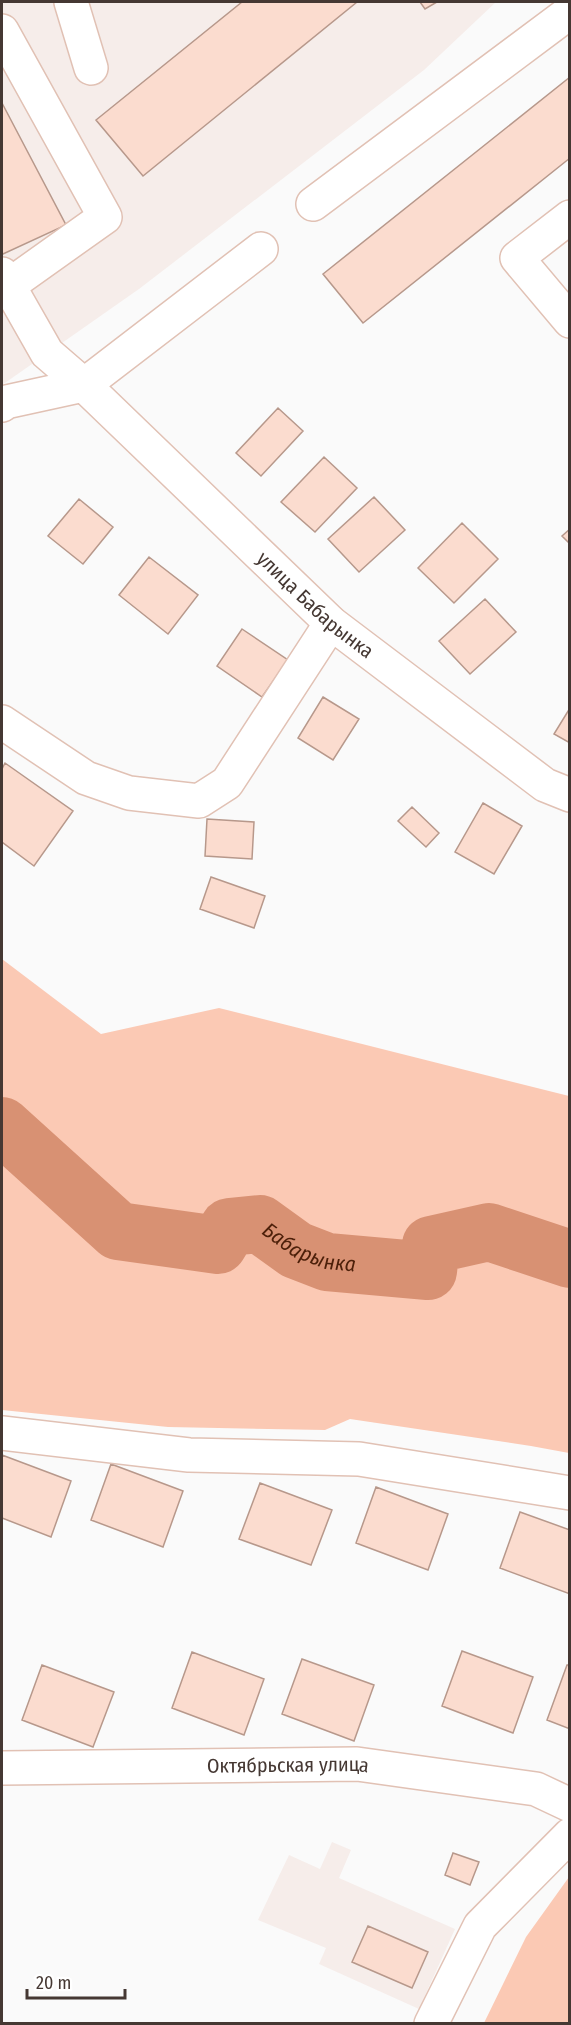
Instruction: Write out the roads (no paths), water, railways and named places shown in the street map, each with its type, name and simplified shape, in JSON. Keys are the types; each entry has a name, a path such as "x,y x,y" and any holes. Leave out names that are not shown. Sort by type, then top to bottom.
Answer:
{"street":[{"path":"71,2 91,68"},
{"path":"313,204 570,12"},
{"path":"2,31 105,217 5,280"},
{"path":"570,217 518,258 570,321"},
{"path":"2,405 6,402 84,385 261,249"},
{"name":"улица Бабарынка","path":"5,280 47,353 84,385 331,623 545,785 570,795"},
{"path":"2,722 86,778 129,793 199,801 227,783 331,623"},
{"path":"2,1433 189,1455 359,1459 570,1493"},
{"name":"Октябрьская улица","path":"2,1768 357,1764 536,1789 570,1804"},
{"path":"431,2024 480,1926 570,1835"}],"waterway":[{"name":"Бабарынка","path":"2,1126 118,1231 218,1245 229,1227 260,1224 296,1250 327,1262 428,1271 431,1245 489,1232 570,1259"}]}
